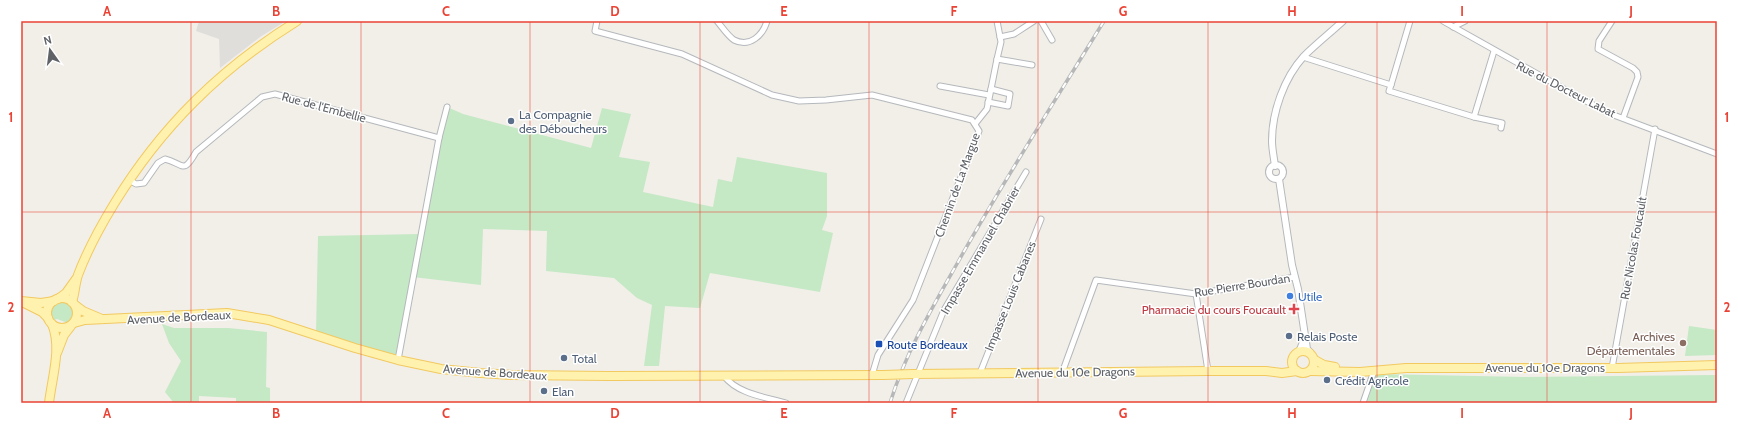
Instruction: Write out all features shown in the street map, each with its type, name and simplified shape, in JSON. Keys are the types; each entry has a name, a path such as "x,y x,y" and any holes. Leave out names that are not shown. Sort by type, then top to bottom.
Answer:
{"main road":[{"path":"49,403 56,354 55,334 48,313 49,307 66,293 78,276 105,220 129,180 147,154 171,125 207,88 267,39 297,21"},
{"path":"56,354 64,335 73,324 77,315 73,303 78,276"},
{"path":"21,301 41,303 67,299 73,303"},
{"path":"21,301 42,312 57,327 63,328 73,324"},
{"name":"Avenue de Bordeaux","path":"73,303 83,311 103,319"},
{"name":"Avenue de Bordeaux","path":"73,324 103,319 130,319 180,314 227,313 269,320 355,348 398,360 441,369 512,375 872,375"},
{"path":"1278,372 1292,361 1298,352 1310,352 1315,360 1311,371 1305,373 1297,371 1293,366 1292,361"},
{"name":"Avenue du 10e Dragons","path":"1315,360 1331,367 1372,371"},
{"name":"Avenue du 10e Dragons","path":"1311,371 1330,372 1482,367 1612,368 1717,364"},
{"name":"Avenue du 10e Dragons","path":"872,375 1208,370 1282,373 1297,371"}],"street":[{"name":"Chemin de La Margue","path":"597,21 595,31 682,54 772,95 799,100 826,100 872,95 972,120 979,131 919,284 905,314 878,355 872,375"},
{"path":"717,21 733,39 744,43 755,40 765,28 768,21"},
{"path":"975,124 987,109 990,95 1001,42 997,21"},
{"path":"1000,37 1014,34 1034,21"},
{"path":"1041,21 1052,40"},
{"path":"1275,166 1272,142 1274,119 1279,100 1289,76 1303,57 1343,21"},
{"path":"1410,21 1389,91 1474,117 1502,123 1501,128"},
{"name":"Rue du Docteur Labat","path":"1443,21 1582,100 1623,118 1717,154"},
{"path":"1454,27 1465,21"},
{"path":"1612,21 1599,41 1598,49 1632,68 1637,72 1638,77 1623,118"},
{"path":"1474,117 1494,51"},
{"path":"1303,57 1391,85"},
{"path":"997,59 1032,65"},
{"path":"940,86 990,95"},
{"path":"988,102 1008,106 1010,94 991,89"},
{"name":"Rue de l'Embellie","path":"129,180 136,184 144,183 158,163 165,159 181,166 186,166 191,162 196,152 262,98 276,94 438,138"},
{"path":"398,360 438,138 447,107"},
{"name":"Rue Nicolas Foucault","path":"1612,368 1655,129"},
{"path":"1279,179 1272,178 1269,173 1270,169 1275,166 1280,166 1283,171 1282,176 1279,179 1292,265 1305,334 1310,352"},
{"name":"Impasse Emmanuel Chabrier","path":"906,403 916,374 944,310 1026,172"},
{"name":"Impasse Louis Cabanes","path":"980,373 1041,219"},
{"name":"Rue Pierre Bourdan","path":"1062,373 1096,280 1196,294 1295,277"},
{"path":"1196,294 1208,370"},
{"path":"1298,352 1305,334"},
{"path":"1364,403 1372,371"},
{"path":"724,376 733,385 749,393 786,403"}],"shaded area":[{"path":"199,21 286,21 260,37 220,68 219,39 196,31"}],"green space":[{"path":"447,107 463,114 591,148 602,108 631,114 619,157 650,162 643,192 713,207 718,179 732,182 737,157 827,173 827,216 822,230 833,233 820,292 710,273 700,308 665,306 659,366 644,366 652,305 637,298 614,278 546,271 547,231 483,229 481,285 413,277 398,360 316,335 318,236 420,234"},
{"path":"63,302 70,305 73,310 71,320 68,323 57,319 54,320 52,314 54,306"},
{"path":"162,324 174,328 228,328 267,332 266,387 270,388 270,403 236,403 236,398 199,396 199,403 174,403 165,392 181,361 169,343"},
{"path":"1689,326 1717,330 1717,355 1685,356"},
{"path":"1376,374 1525,377 1717,375 1717,403 1367,403"}],"railway":[{"path":"890,403 896,384 920,331 975,231 1104,21"}],"place":[{"name":"La Compagnie des Déboucheurs","path":"511,121"},
{"name":"Utile","path":"1290,296"},
{"name":"Pharmacie du cours Foucault","path":"1294,309"},
{"name":"Relais Poste","path":"1289,336"},
{"name":"Archives Départementales","path":"1683,343"},
{"name":"Route Bordeaux","path":"879,344"},
{"name":"Total","path":"564,358"},
{"name":"Crédit Agricole","path":"1327,380"},
{"name":"Elan","path":"544,391"}]}
